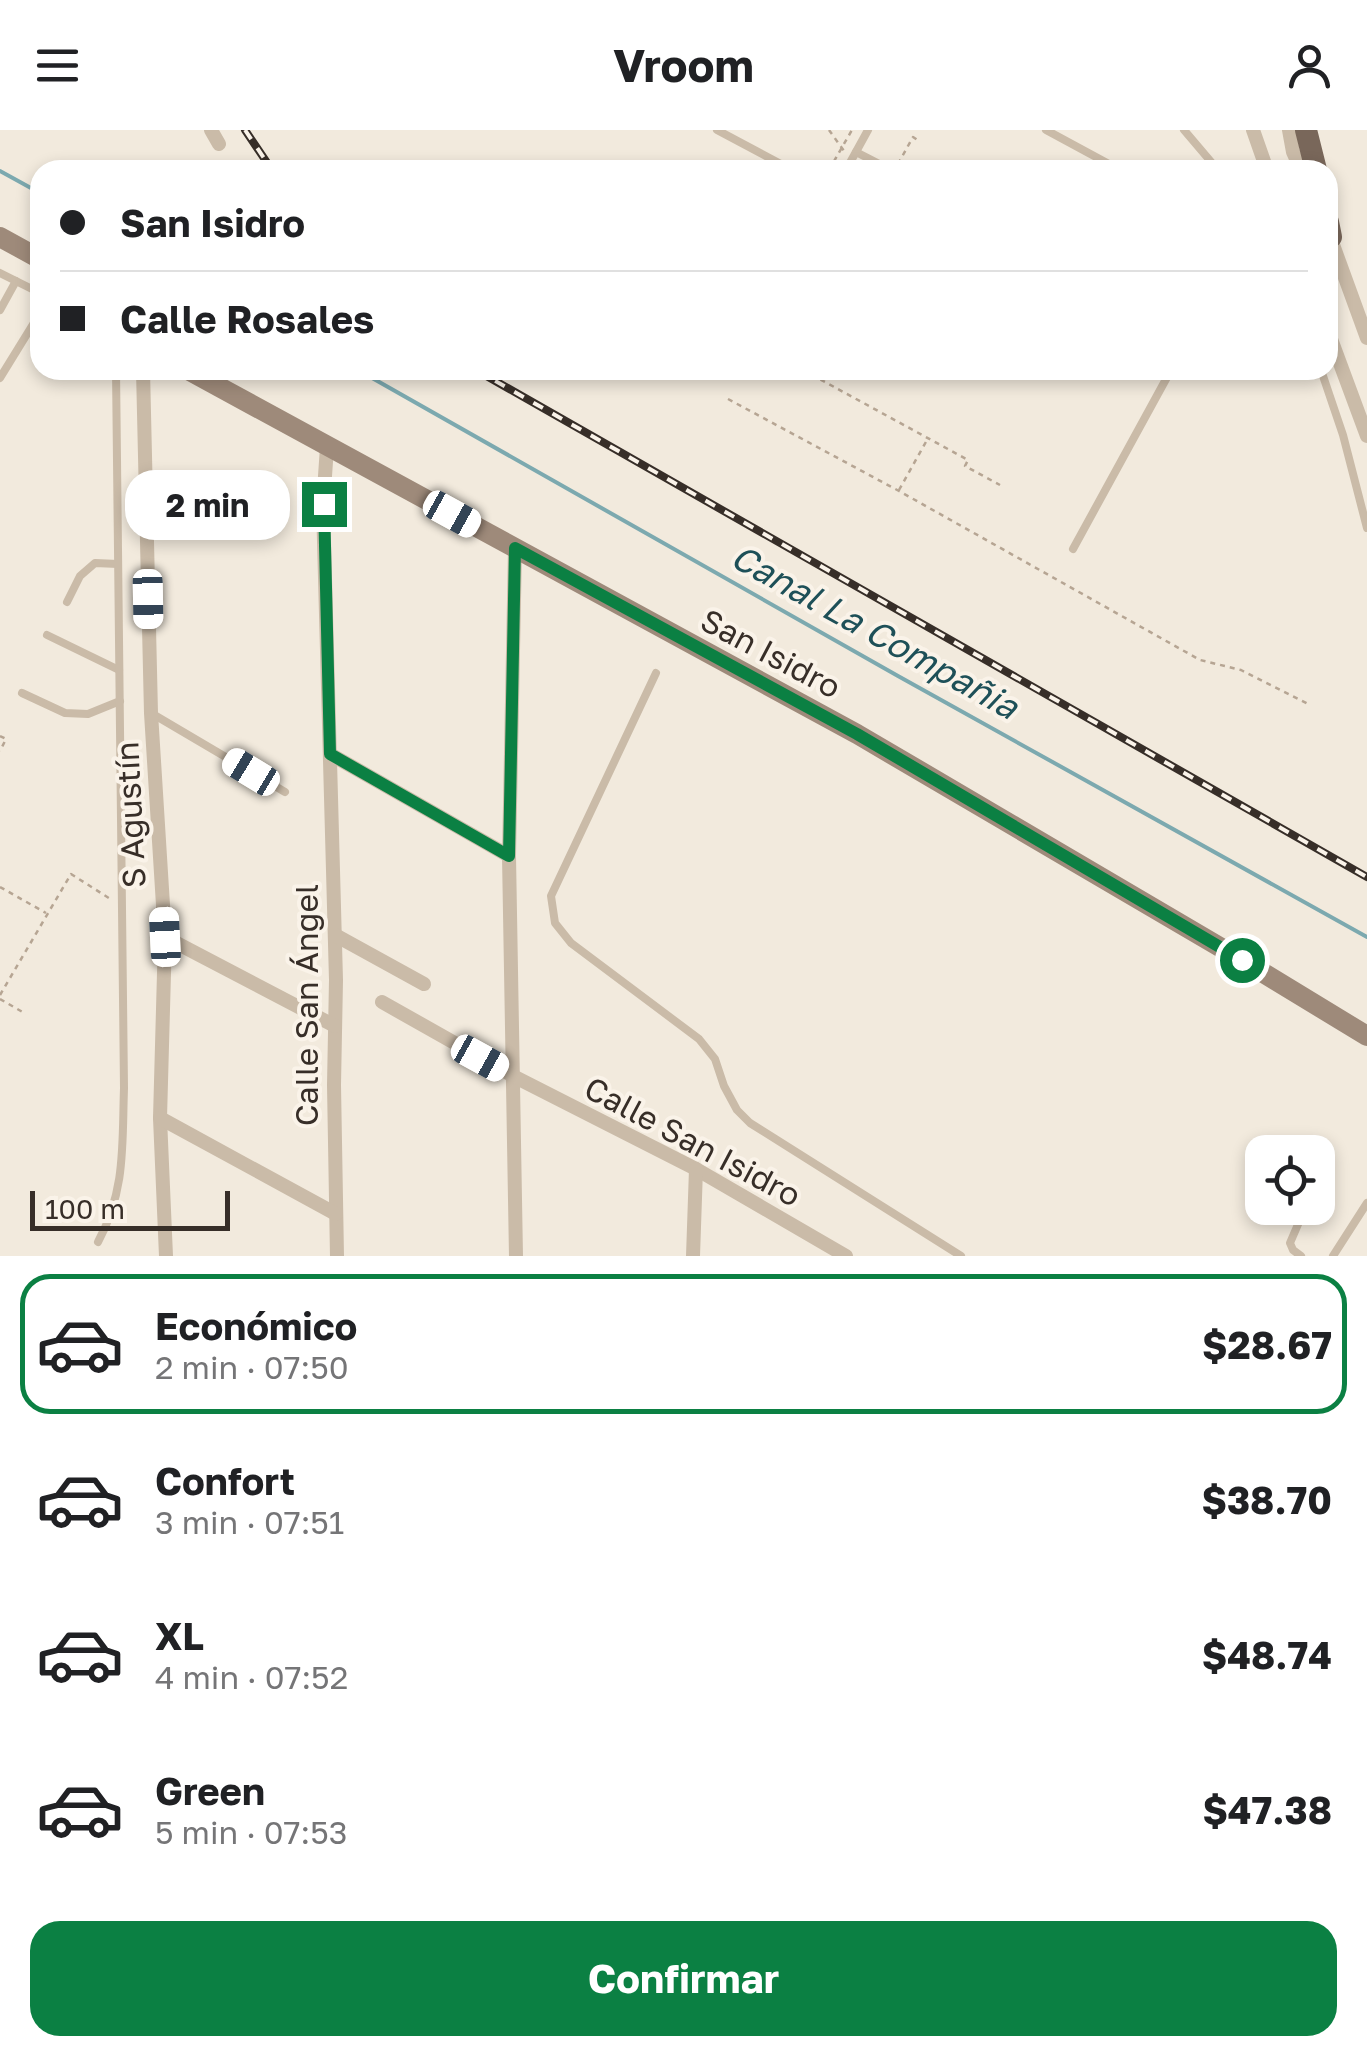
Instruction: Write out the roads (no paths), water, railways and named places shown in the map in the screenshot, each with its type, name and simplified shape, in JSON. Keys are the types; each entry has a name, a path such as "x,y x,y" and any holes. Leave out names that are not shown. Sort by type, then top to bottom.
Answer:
{"main road":[{"path":"1306,130 1314,160"},
{"path":"0,237 30,254"},
{"name":"San Isidro","path":"206,380 857,734 1367,1036"}],"street":[{"path":"1254,130 1264,160"},
{"path":"1290,130 1297,160"},
{"path":"1338,258 1367,338"},
{"path":"1338,357 1365,427"},
{"name":"S Agustín","path":"143,380 151,713 165,937 160,1118 166,1256"},
{"name":"Calle San Ángel","path":"327,447 324,504 335,936 337,1256"},
{"path":"515,548 509,856 516,1256"},
{"path":"330,754 509,856"},
{"path":"335,936 424,984"},
{"path":"165,937 335,1026"},
{"name":"Calle San Isidro","path":"382,1002 513,1076 696,1168 846,1256"},
{"path":"160,1118 336,1214"},
{"path":"693,1256 696,1168"}],"lane":[{"path":"717,130 766,160"},
{"path":"852,160 868,130"},
{"path":"1046,130 1102,160"},
{"path":"1184,130 1210,160"},
{"path":"856,152 872,160"},
{"path":"0,272 30,289"},
{"path":"0,310 16,281"},
{"path":"0,378 30,329"},
{"path":"98,1242 110,1220 120,1184 124,1088 116,380"},
{"path":"1074,549 1165,380"},
{"path":"1324,380 1343,435 1367,528"},
{"path":"68,602 80,576 95,563 118,564"},
{"path":"47,635 119,670"},
{"path":"656,673 551,896 555,923 571,942 699,1039 715,1060 738,1110 750,1123 961,1256"},
{"path":"22,692 65,713 88,714 120,701"},
{"path":"151,713 285,792"},
{"path":"1333,1256 1367,1203"},
{"path":"1298,1225 1290,1243 1301,1256"}],"waterway":[{"name":"Canal La Compañia","path":"0,171 30,188"},
{"name":"Canal La Compañia","path":"376,380 1367,937"}],"railway":[{"path":"245,130 265,160"},
{"path":"494,380 1367,877"}]}
